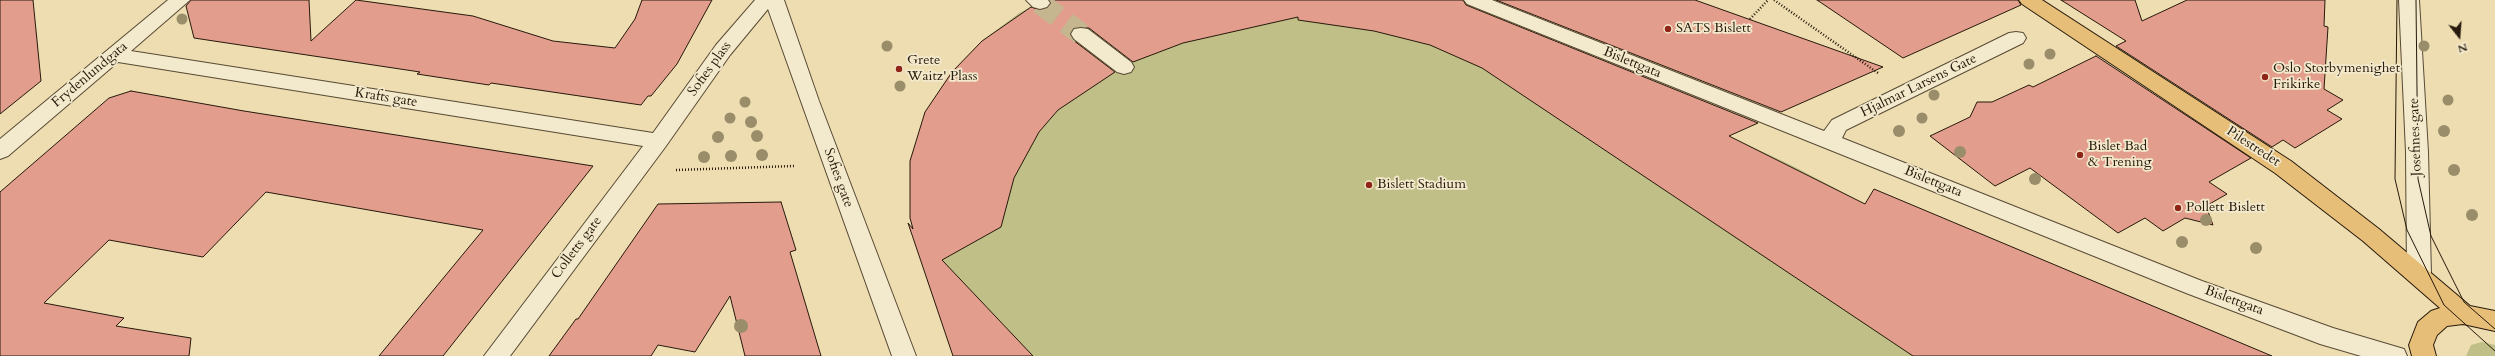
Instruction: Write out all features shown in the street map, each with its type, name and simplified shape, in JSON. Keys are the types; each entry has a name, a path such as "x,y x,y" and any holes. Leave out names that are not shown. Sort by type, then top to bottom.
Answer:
{"main road":[{"name":"Pilestredet","path":"2030,0 2283,167 2333,204 2419,275 2463,314"},
{"path":"2424,356 2421,345 2427,329 2440,318 2463,314 2495,321"}],"street":[{"name":"Frydenlundgata","path":"0,151 180,0"},
{"name":"Sofies plass","path":"658,141 723,50 765,0"},
{"name":"Sofies gate","path":"774,0 809,101 904,356"},
{"name":"Bislettgata","path":"1474,0 2194,287 2329,337 2395,356"},
{"name":"Josefines gate","path":"2410,0 2417,152 2419,275"},
{"path":"1081,34 1124,67"},
{"name":"Hjalmar Larsens Gate","path":"1829,141 1839,125 2016,38"},
{"name":"Krafts gate","path":"113,55 658,141"},
{"name":"Colletts gate","path":"496,356 658,141"}],"path":[{"path":"1750,19 1768,0"},
{"path":"1774,0 1880,75"},
{"path":"674,170 794,166"}],"green space":[{"name":"Bislett Stadium","path":"1046,0 1404,0 1718,131 1791,165 1865,204 2103,356 954,356 928,283 910,218 910,161 925,112 952,72 982,41 1019,13"},
{"path":"2482,342 2495,345 2495,356 2466,356 2471,345"}],"building":[{"path":"0,0 33,0 41,81 0,114"},
{"path":"191,0 309,0 311,41 356,0 473,16 553,41 615,48 635,19 642,0 712,0 677,64 651,96 648,96 641,105 491,83 489,85 417,74 420,72 194,38 186,6"},
{"path":"1050,0 1463,0 1466,5 1758,123 1729,136 1865,204 1874,189 2272,356 1913,356 1482,68 1430,45 1374,31 1298,20 1298,17 1183,43 1133,62 1089,28 1073,28 1070,35 1073,40 1115,72 1058,110 1039,132 1014,178 1001,227 942,260 1033,356 953,356 908,223 913,229 910,218 910,161 925,112 952,72 982,41 1031,7 1040,10 1047,8 1052,3"},
{"path":"1496,0 1695,0 1883,67 1781,112"},
{"path":"1817,0 2018,0 2021,5 1903,58"},
{"path":"2061,0 2135,0 2142,21 2187,0 2325,0 2324,26 2328,27 2324,89 2343,100 2327,110 2342,119 2295,148 2283,140 2272,147 2116,46 2126,41"},
{"name":"Bislet Bad & Trening","path":"2096,56 2251,158 2209,182 2227,194 2206,206 2213,225 2185,218 2163,231 2145,218 2118,233 2030,168 1995,186 1930,136 1970,117 1977,102 1992,102 2029,85 2033,87"},
{"path":"131,91 244,111 593,166 443,356 379,356 483,230 266,192 203,257 109,240 44,303 124,318 116,326 191,338 189,356 0,356 0,192 109,98"},
{"path":"781,202 796,250 790,252 821,356 745,356 730,296 695,352 658,345 651,356 549,356 576,319 578,319 658,204"}],"tunnel":[{"path":"1040,3 1081,34"}],"tram line":[{"path":"2397,0 2395,179 2407,230 2444,305 2495,351"},
{"path":"2416,0 2418,179 2431,236 2464,302 2495,329"}],"place":[{"name":"SATS Bislett","path":"1668,29"},
{"name":"Grete Waitz' Plass","path":"899,69"},
{"name":"Oslo Storbymenighet Frikirke","path":"2265,77"},
{"name":"Bislet Bad & Trening","path":"2080,155"},
{"name":"Bislett Stadium","path":"1369,185"},
{"name":"Pollett Bislett","path":"2178,208"}]}
